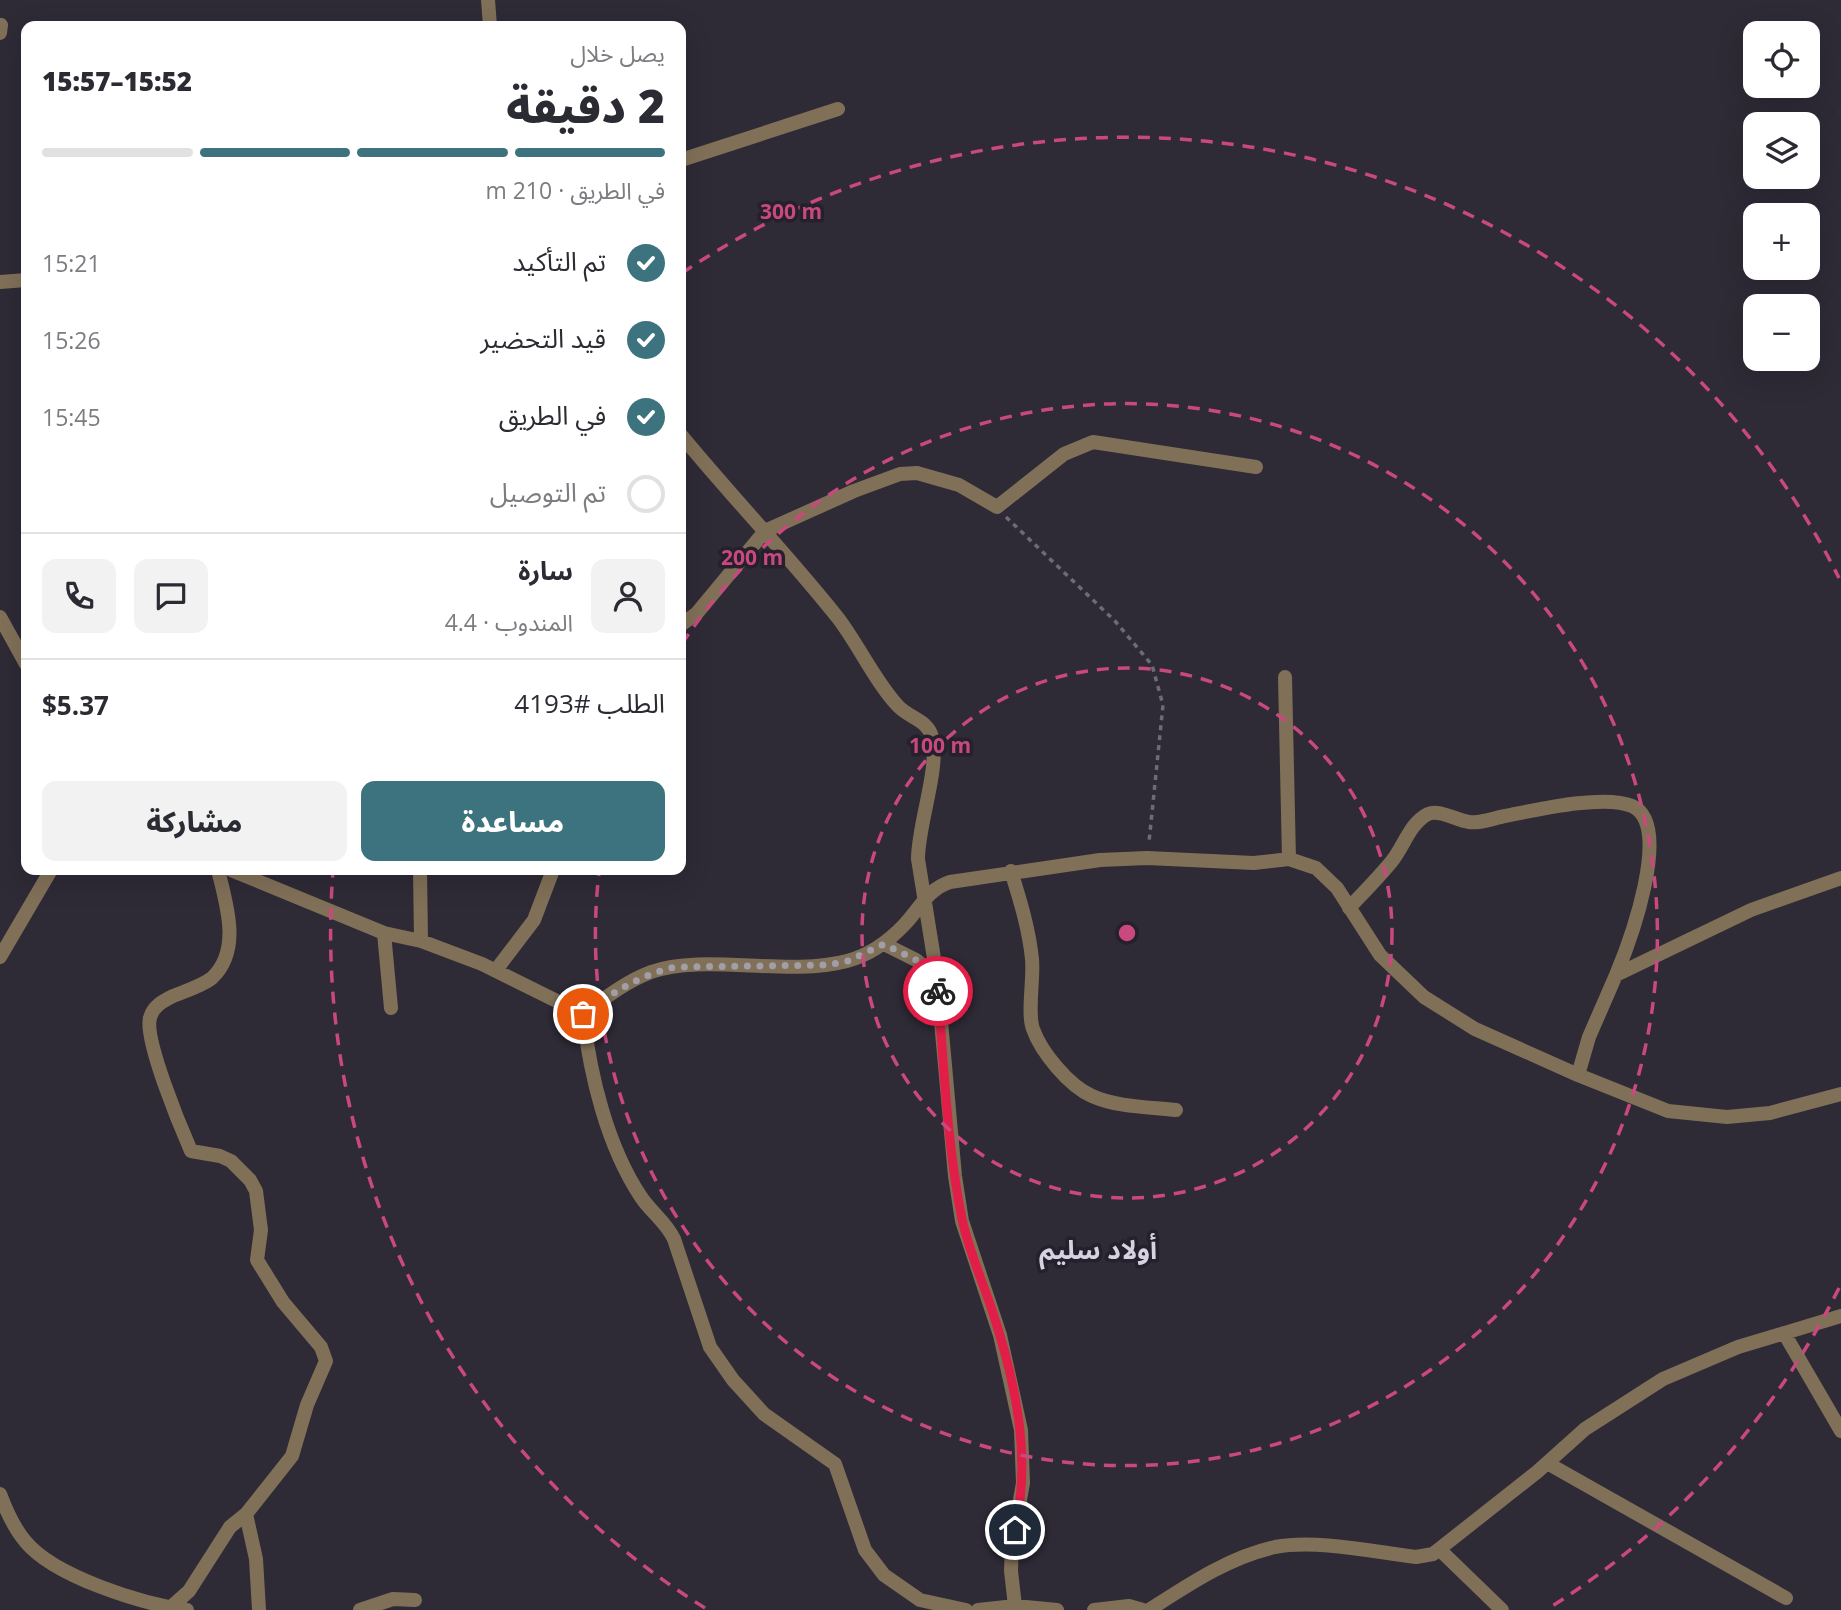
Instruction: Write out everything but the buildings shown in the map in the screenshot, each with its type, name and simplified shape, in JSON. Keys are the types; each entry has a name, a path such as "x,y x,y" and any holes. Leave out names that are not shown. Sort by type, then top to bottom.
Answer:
{"street":[{"path":"488,0 490,21"},
{"path":"686,158 838,109"},
{"path":"0,282 21,280"},
{"path":"686,441 798,566 848,631 898,706 929,728 934,744 918,840 937,977 955,1176 962,1221 1000,1335 1021,1430 1023,1483 1010,1571 1015,1606"},
{"path":"686,621 697,612 765,531 854,491 900,474 934,475 959,485 994,507 1000,507 1064,454 1093,442 1256,467"},
{"path":"0,617 21,655"},
{"path":"1285,677 1289,859"},
{"path":"1349,908 1394,859 1414,826 1425,815 1433,812 1471,823 1559,805 1617,802 1634,806 1647,818 1651,834 1638,911 1616,975 1589,1037 1578,1075"},
{"path":"583,1014 614,990 651,972 675,967 827,965 848,961 884,944 941,884 1011,871 1147,858 1254,863 1289,859 1316,868 1336,888 1380,955 1424,997 1475,1029 1578,1075 1668,1111 1727,1117 1770,1114 1841,1094"},
{"path":"1011,871 1023,910 1032,958 1033,991 1030,1015 1038,1042 1076,1087 1093,1097 1176,1110"},
{"path":"0,957 48,875"},
{"path":"170,1608 189,1591 214,1549 292,1456 307,1405 326,1361 321,1347 283,1302 257,1260 261,1230 256,1191 250,1180 231,1161 220,1156 191,1151 150,1042 150,1018 155,1007 211,979 223,963 229,945 229,926 219,875"},
{"path":"243,875 384,933 421,941 496,970 583,1014"},
{"path":"420,875 421,941"},
{"path":"496,970 534,920 551,875"},
{"path":"1616,975 1751,909 1841,878"},
{"path":"384,933 391,1009"},
{"path":"884,944 916,960 937,977"},
{"path":"583,1014 587,1051 621,1159 642,1199 668,1226 710,1347 733,1380 764,1414 835,1464 865,1550 884,1575 920,1600 966,1610"},
{"path":"1149,1610 1216,1570 1277,1547 1312,1546 1416,1557 1440,1550 1586,1429 1662,1379 1738,1347 1841,1316"},
{"path":"1784,1333 1841,1431"},
{"path":"1548,1463 1786,1598"},
{"path":"0,1494 26,1543 49,1561 118,1592 170,1608 187,1610"},
{"path":"246,1514 256,1559 259,1610"},
{"path":"1440,1550 1502,1610"},
{"path":"360,1610 377,1602 393,1599 415,1600"},
{"path":"978,1610 1015,1606 1057,1610"},
{"path":"1094,1610 1129,1606 1143,1610"}],"path":[{"path":"994,507 1115,621 1153,665 1163,705 1147,858"}],"way so far":[{"path":"583,1014 614,990 651,972 675,967 764,968 827,965 848,961 884,944 916,960 937,977 938,991"}],"district":[{"name":"أولاد سليم","path":"1098,1250"}],"route":[{"path":"938,991 955,1176 962,1221 1000,1335 1021,1430 1023,1483 1015,1530"}]}
